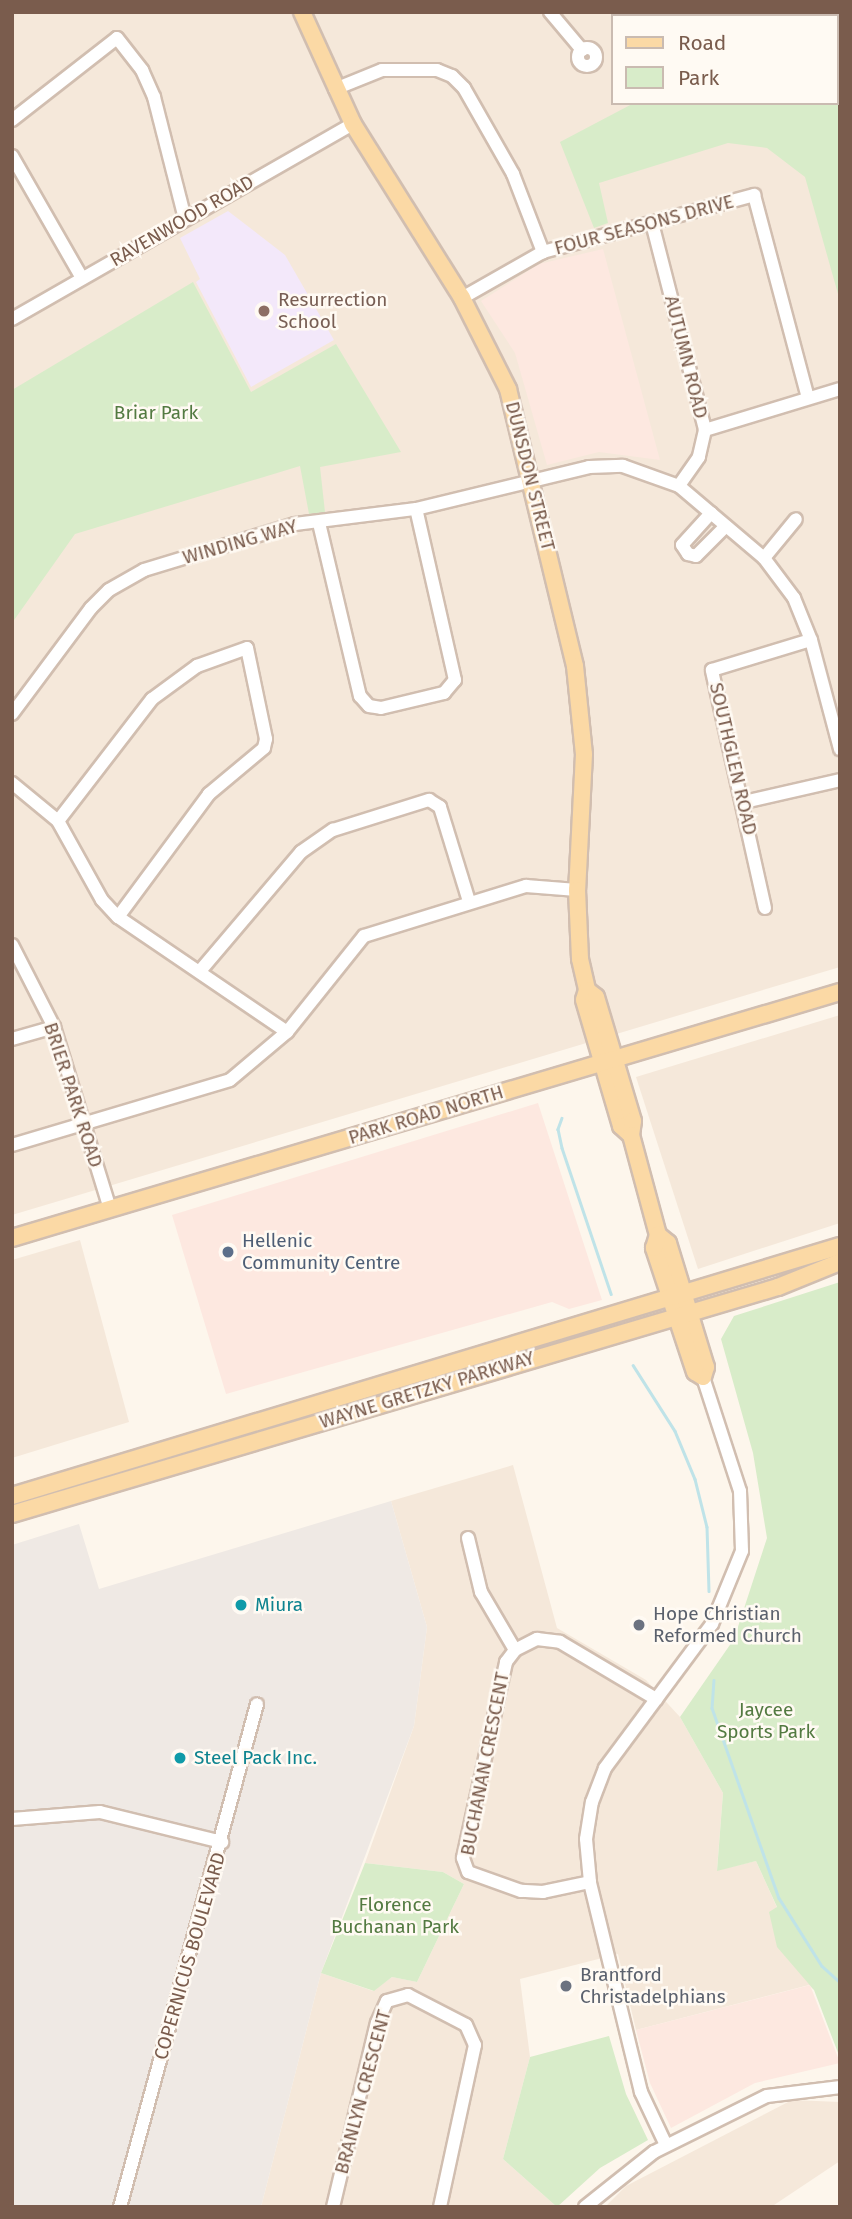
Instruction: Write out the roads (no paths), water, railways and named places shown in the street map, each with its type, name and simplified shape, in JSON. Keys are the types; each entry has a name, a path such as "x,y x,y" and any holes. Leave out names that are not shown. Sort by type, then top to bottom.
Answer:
{"main road":[{"name":"DUNSDON STREET","path":"302,12 353,124 461,298 508,388 575,666 584,754 577,890 580,959 587,990 596,997 606,1061 633,1121 631,1135 658,1235 668,1243 677,1297 706,1367 703,1377"},
{"name":"PARK ROAD NORTH","path":"12,1238 840,992"},
{"name":"WAYNE GRETZKY PARKWAY","path":"12,1496 840,1246"},
{"name":"WAYNE GRETZKY PARKWAY","path":"12,1514 778,1287 840,1262"}],"street":[{"path":"550,12 582,50"},
{"path":"12,120 117,38 151,89 185,219"},
{"path":"335,89 382,70 438,70 452,76 464,88 513,174 543,252"},
{"name":"RAVENWOOD ROAD","path":"12,318 353,124"},
{"path":"12,156 82,278"},
{"name":"FOUR SEASONS DRIVE","path":"461,298 543,252 754,195 808,398"},
{"name":"AUTUMN ROAD","path":"652,223 705,430 699,457 679,486"},
{"path":"705,430 840,389"},
{"name":"WINDING WAY","path":"12,714 91,608 125,580 265,532 416,509 589,467 623,466 679,486"},
{"path":"679,486 764,558 794,598 811,640 840,749"},
{"path":"319,523 360,696 369,706 381,708 444,693 456,676 416,509"},
{"path":"711,513 681,545 688,554 696,556 726,526"},
{"path":"764,558 796,519"},
{"name":"SOUTHGLEN ROAD","path":"765,908 744,802 712,670 811,640"},
{"path":"58,821 152,699 197,666 247,648 266,739 264,748 209,794 118,916"},
{"path":"744,802 840,780"},
{"path":"12,783 58,821 102,900 118,916 287,1032"},
{"path":"200,971 301,852 333,830 429,800 440,807 469,901"},
{"path":"12,1145 230,1080 287,1032 364,936 469,901 526,886 577,890"},
{"name":"BRIER PARK ROAD","path":"12,945 54,1027 110,1209"},
{"path":"12,1039 54,1027"},
{"name":"DUNSDON STREET","path":"666,2144 641,2092 590,1882 586,1839 592,1802 605,1768 712,1624 742,1550 740,1491 703,1377"},
{"path":"468,1538 481,1592 516,1650"},
{"name":"BUCHANAN CRESCENT","path":"590,1882 543,1892 521,1891 468,1872 463,1858 506,1662 516,1650 537,1639 560,1642 656,1699"},
{"name":"COPERNICUS BOULEVARD","path":"120,2207 222,1842 257,1704"},
{"path":"12,1819 100,1812 222,1842"},
{"name":"BRANLYN CRESCENT","path":"333,2207 377,2024 387,2001 408,1995 466,2025 475,2045 440,2207"},
{"path":"588,2206 666,2144 766,2096 840,2087"}],"waterway":[{"path":"562,1118 558,1129 562,1148 611,1294"},
{"path":"633,1365 675,1431 695,1479 707,1527 709,1591"},
{"path":"714,1680 712,1708 779,1898 822,1966 840,1982"}],"place":[{"name":"Resurrection School","path":"264,311"},
{"name":"Hellenic Community Centre","path":"228,1252"},
{"name":"Miura","path":"241,1605"},
{"name":"Hope Christian Reformed Church","path":"639,1625"},
{"name":"Steel Pack Inc.","path":"180,1758"},
{"name":"Brantford Christadelphians","path":"566,1986"}],"park label":[{"name":"Briar Park","path":"156,413"},
{"name":"Jaycee Sports Park","path":"766,1721"},
{"name":"Florence Buchanan Park","path":"395,1916"}]}
